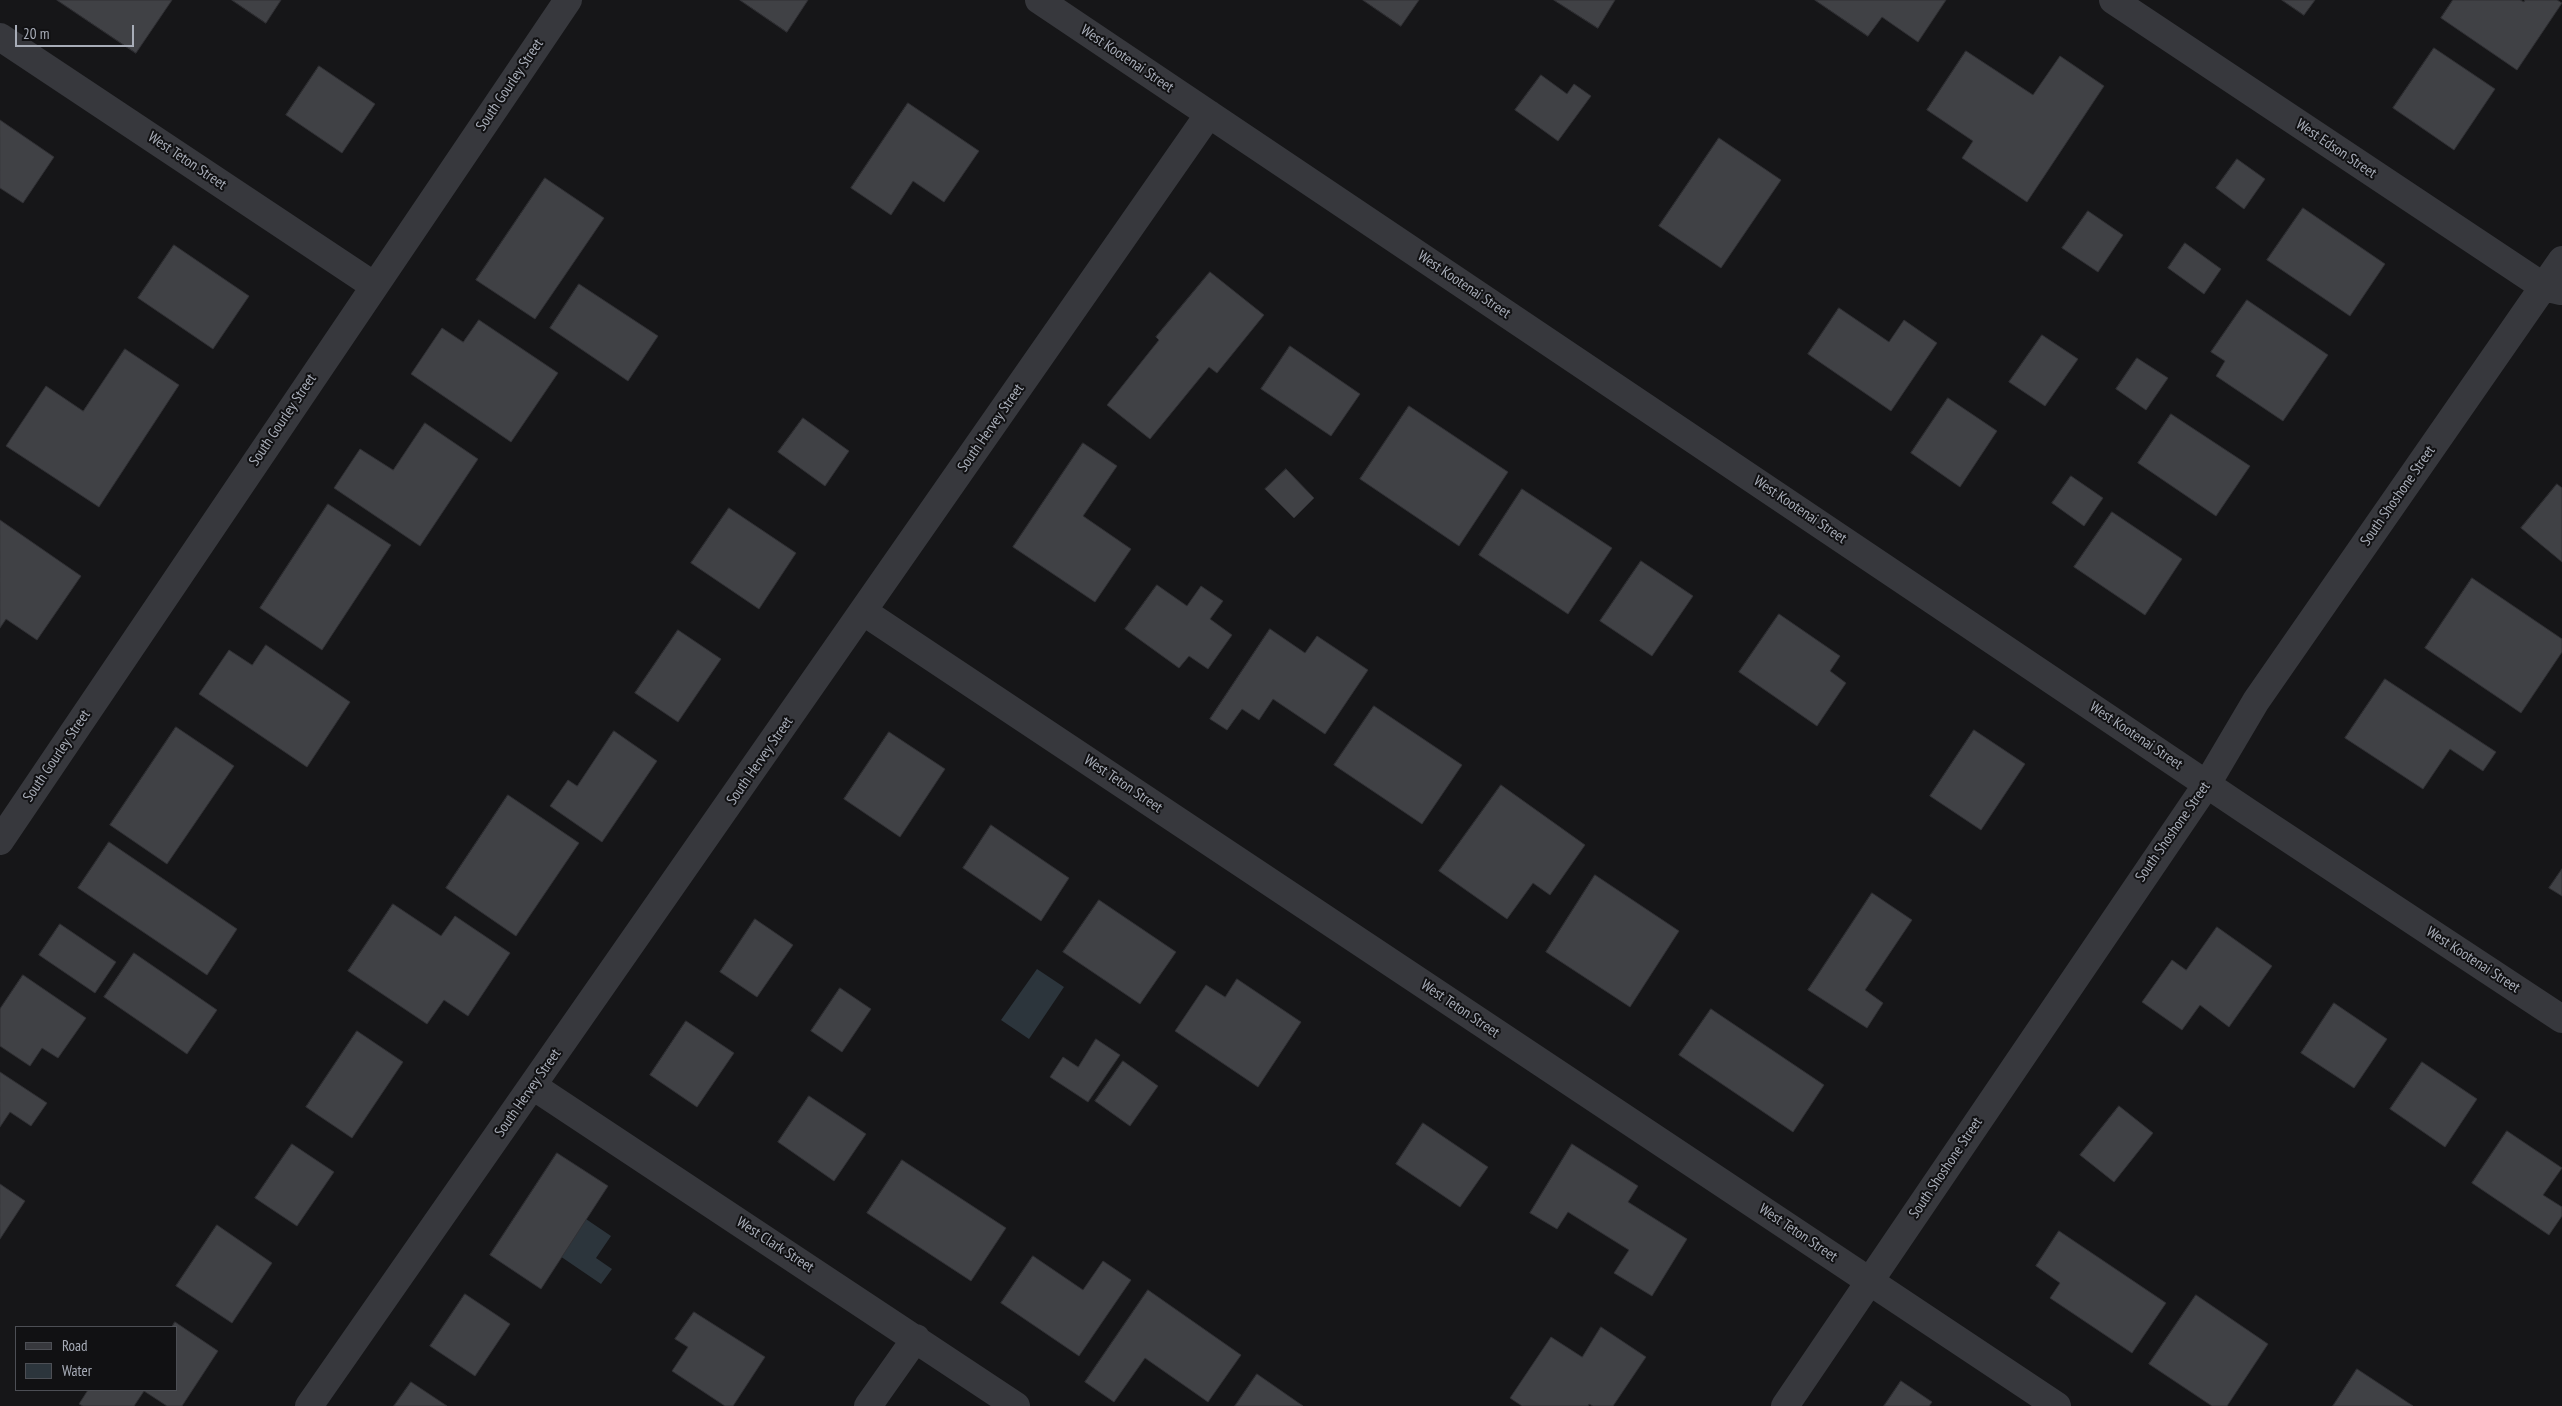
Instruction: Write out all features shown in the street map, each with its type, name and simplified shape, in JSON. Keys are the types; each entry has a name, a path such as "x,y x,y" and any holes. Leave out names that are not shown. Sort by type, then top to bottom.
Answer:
{"street":[{"name":"South Gourley Street","path":"0,841 373,286 568,0"},
{"name":"West Kootenai Street","path":"1039,0 2207,784 2562,1019"},
{"name":"West Edson Street","path":"2113,0 2553,289"},
{"name":"West Teton Street","path":"0,37 373,286"},
{"name":"South Hervey Street","path":"309,1406 864,612 1209,114"},
{"name":"South Shoshone Street","path":"1785,1406 2207,784 2256,701 2553,289 2562,260"},
{"name":"West Teton Street","path":"864,612 2057,1406"},
{"name":"West Clark Street","path":"533,1086 1016,1406"},
{"path":"868,1406 916,1338"}],"water":[{"path":"1037,969 1064,987 1029,1039 1001,1020"},
{"path":"583,1217 611,1236 596,1258 612,1269 601,1284 557,1254"}],"building":[{"path":"57,0 172,0 136,53"},
{"path":"232,0 281,0 266,23"},
{"path":"740,0 808,0 787,32"},
{"path":"1363,0 1419,0 1401,26"},
{"path":"1554,0 1615,0 1598,28"},
{"path":"1815,0 1946,0 1918,42 1882,17 1868,36"},
{"path":"2282,0 2315,0 2304,15"},
{"path":"2453,0 2520,0 2524,2 2525,0 2557,0 2562,3 2517,70 2441,18"},
{"path":"2434,48 2495,89 2454,150 2393,108"},
{"path":"1966,51 2033,95 2060,56 2104,86 2027,202 1962,158 1973,141 1927,110"},
{"path":"319,66 375,104 342,153 286,115"},
{"path":"1541,75 1567,94 1574,84 1591,96 1558,141 1515,110"},
{"path":"908,103 979,151 944,202 913,181 891,215 851,188"},
{"path":"0,120 54,157 23,203 0,188"},
{"path":"1719,138 1781,180 1721,268 1659,226"},
{"path":"2237,159 2265,179 2244,209 2216,188"},
{"path":"545,178 604,218 535,319 476,280"},
{"path":"2303,208 2385,264 2350,316 2267,260"},
{"path":"2088,211 2123,235 2098,272 2062,248"},
{"path":"2185,243 2221,269 2204,294 2168,268"},
{"path":"174,245 249,296 213,349 138,298"},
{"path":"1210,272 1264,315 1217,373 1209,367 1150,439 1107,405 1159,340 1156,337"},
{"path":"579,284 658,336 628,381 550,328"},
{"path":"2247,300 2328,355 2283,421 2216,376 2225,361 2211,352"},
{"path":"1839,308 1889,342 1904,320 1937,343 1891,411 1808,354"},
{"path":"479,320 558,373 511,442 411,374 442,328 463,342"},
{"path":"2042,335 2078,359 2045,406 2009,382"},
{"path":"1290,346 1360,394 1331,436 1261,389"},
{"path":"125,349 179,385 99,507 6,446 46,386 83,411"},
{"path":"2137,358 2168,378 2146,410 2116,389"},
{"path":"1948,398 1997,431 1960,487 1911,453"},
{"path":"1409,406 1508,472 1459,546 1360,479"},
{"path":"2171,414 2250,466 2216,516 2138,463"},
{"path":"803,418 849,451 825,486 778,452"},
{"path":"425,423 478,459 420,546 334,488 360,449 393,470"},
{"path":"1083,443 1117,466 1083,516 1131,549 1095,602 1013,547"},
{"path":"1286,469 1314,498 1294,518 1265,489"},
{"path":"2071,476 2103,498 2084,526 2052,503"},
{"path":"2557,484 2562,488 2562,562 2521,528"},
{"path":"1522,489 1612,548 1568,614 1479,555"},
{"path":"328,504 391,545 322,650 260,608"},
{"path":"729,508 796,553 759,609 691,563"},
{"path":"2112,512 2182,559 2145,615 2074,567"},
{"path":"0,520 81,576 37,640 6,619 0,628"},
{"path":"1641,561 1693,596 1652,656 1600,621"},
{"path":"2472,578 2562,639 2562,652 2521,713 2425,648"},
{"path":"1157,585 1187,606 1201,586 1223,601 1210,619 1232,635 1208,669 1189,656 1179,668 1125,629"},
{"path":"1779,614 1840,656 1830,671 1846,683 1817,726 1739,672"},
{"path":"1270,629 1305,653 1317,636 1368,670 1325,734 1273,699 1259,720 1242,709 1227,730 1210,719"},
{"path":"678,630 721,659 678,722 635,693"},
{"path":"266,645 350,702 307,767 199,694 229,650 252,665"},
{"path":"2385,679 2496,752 2483,771 2450,749 2423,789 2345,738"},
{"path":"1374,706 1462,765 1422,824 1334,765"},
{"path":"176,727 234,766 167,864 110,825"},
{"path":"1974,730 2025,764 1981,830 1930,796"},
{"path":"614,731 657,761 602,842 550,806 568,780 577,786"},
{"path":"889,732 945,769 900,837 844,799"},
{"path":"1501,785 1585,845 1550,895 1533,883 1507,919 1439,871"},
{"path":"508,795 579,843 516,936 446,888"},
{"path":"991,825 1069,878 1041,921 963,868"},
{"path":"109,842 237,929 207,975 78,888"},
{"path":"2562,869 2562,896 2549,888"},
{"path":"1595,875 1679,931 1630,1007 1546,952"},
{"path":"1872,893 1912,920 1865,990 1883,1003 1867,1028 1808,990"},
{"path":"1099,900 1176,952 1140,1004 1063,952"},
{"path":"393,904 441,936 455,916 510,953 468,1016 444,1000 427,1024 348,971"},
{"path":"755,919 793,945 757,997 720,972"},
{"path":"60,924 116,962 95,993 39,955"},
{"path":"2217,927 2272,966 2229,1027 2200,1005 2182,1030 2142,1002 2172,960 2186,970"},
{"path":"134,953 217,1010 187,1054 104,997"},
{"path":"23,975 86,1018 58,1058 42,1048 30,1066 0,1046 0,1009"},
{"path":"1237,979 1301,1022 1258,1087 1175,1031 1206,985 1225,997"},
{"path":"840,988 871,1009 842,1052 811,1031"},
{"path":"2334,1003 2387,1039 2354,1088 2301,1053"},
{"path":"1711,1009 1824,1085 1793,1132 1679,1055"},
{"path":"686,1021 734,1053 697,1107 650,1075"},
{"path":"357,1031 403,1062 352,1138 306,1107"},
{"path":"1096,1039 1120,1055 1088,1102 1050,1077 1063,1057 1078,1067"},
{"path":"1123,1061 1158,1086 1130,1126 1095,1101"},
{"path":"2422,1062 2477,1099 2445,1147 2390,1109"},
{"path":"0,1072 47,1103 31,1126 10,1112 0,1127"},
{"path":"809,1096 866,1134 834,1181 778,1142"},
{"path":"2119,1106 2153,1133 2114,1182 2080,1155"},
{"path":"1423,1123 1488,1167 1460,1207 1396,1164"},
{"path":"2507,1131 2562,1168 2543,1195 2562,1207 2562,1216 2549,1235 2472,1183"},
{"path":"292,1144 334,1172 297,1226 255,1198"},
{"path":"1572,1144 1638,1186 1628,1202 1687,1239 1652,1296 1614,1273 1629,1250 1568,1212 1557,1229 1530,1213"},
{"path":"557,1153 608,1186 541,1289 490,1255"},
{"path":"902,1160 1006,1228 971,1281 867,1213"},
{"path":"0,1184 25,1201 0,1239"},
{"path":"217,1225 272,1263 232,1323 176,1286"},
{"path":"2059,1231 2166,1303 2132,1353 2050,1298 2060,1283 2036,1266"},
{"path":"1033,1256 1083,1290 1103,1261 1131,1280 1079,1356 1001,1303"},
{"path":"1148,1290 1241,1355 1208,1402 1145,1358 1114,1402 1085,1382"},
{"path":"465,1294 510,1324 475,1376 430,1346"},
{"path":"2196,1295 2268,1344 2227,1406 2212,1406 2149,1364"},
{"path":"694,1312 765,1357 733,1406 725,1406 672,1371 688,1347 675,1339"},
{"path":"175,1322 218,1351 182,1406 167,1406 144,1391 178,1391 178,1326 173,1326"},
{"path":"1601,1327 1646,1357 1613,1406 1593,1406 1589,1404 1588,1406 1522,1406 1510,1398 1551,1337 1582,1357"},
{"path":"2357,1369 2413,1406 2333,1406"},
{"path":"1257,1374 1303,1406 1235,1406"},
{"path":"1901,1381 1932,1402 1929,1406 1884,1406"},
{"path":"411,1382 447,1406 394,1406"},
{"path":"87,1391 144,1391 134,1406 83,1406 79,1404"}]}
